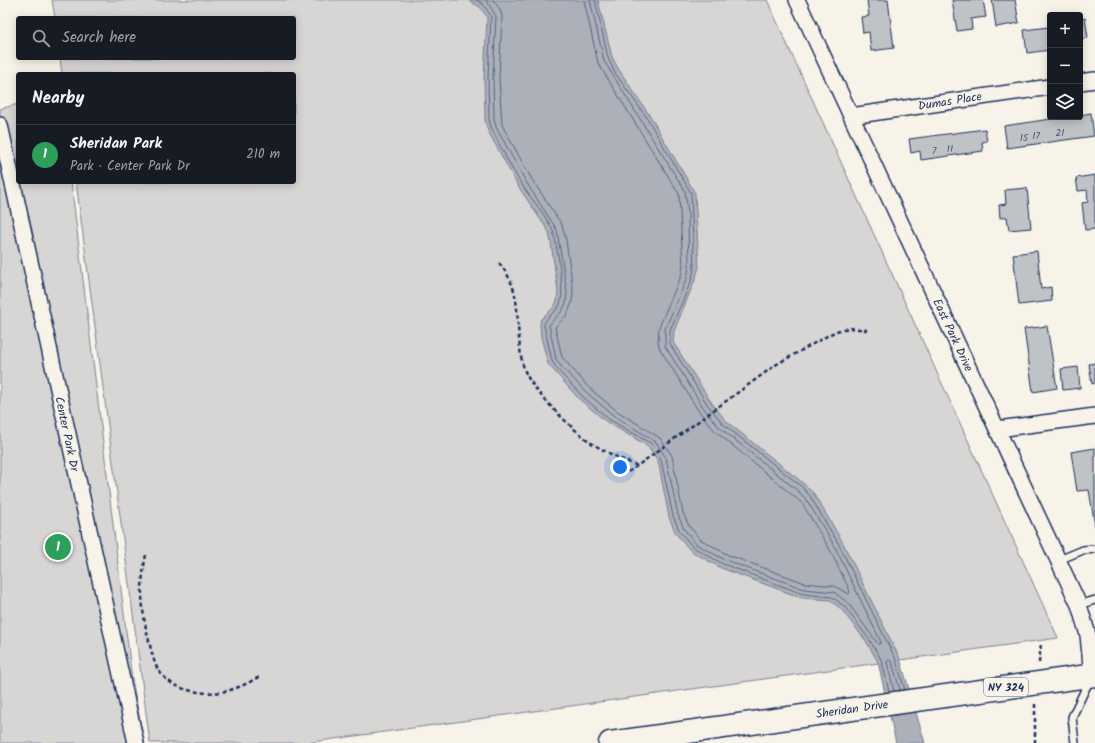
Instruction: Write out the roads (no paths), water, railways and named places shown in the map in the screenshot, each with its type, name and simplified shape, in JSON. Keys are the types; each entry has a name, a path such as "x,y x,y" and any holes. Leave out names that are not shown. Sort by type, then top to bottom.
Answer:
{"main road":[{"name":"Sheridan Drive","path":"610,743 1094,679"}],"street":[{"name":"East Park Drive","path":"797,0 1079,605 1088,635 1094,679"},
{"path":"1083,82 1095,80"},
{"name":"Dumas Place","path":"851,116 1047,86"},
{"name":"Center Park Dr","path":"0,125 7,189 136,743"},
{"path":"998,429 1095,416"}],"lane":[{"path":"1059,560 1083,550 1095,548"},
{"path":"1079,605 1095,600"},
{"path":"1075,743 1072,717 1094,679"}],"water":[{"path":"468,0 598,0 612,57 650,116 695,193 699,267 674,331 673,342 711,402 726,421 803,483 814,494 842,541 900,659 925,743 896,743 878,662 866,641 841,609 830,600 802,598 721,568 691,551 676,534 669,517 658,461 648,446 608,423 579,399 548,364 541,337 540,325 541,319 554,307 557,301 558,291 549,232 518,186 488,131 485,120 484,78 487,17 480,7"}],"place":[{"name":"Sheridan Park","path":"58,547"}]}
